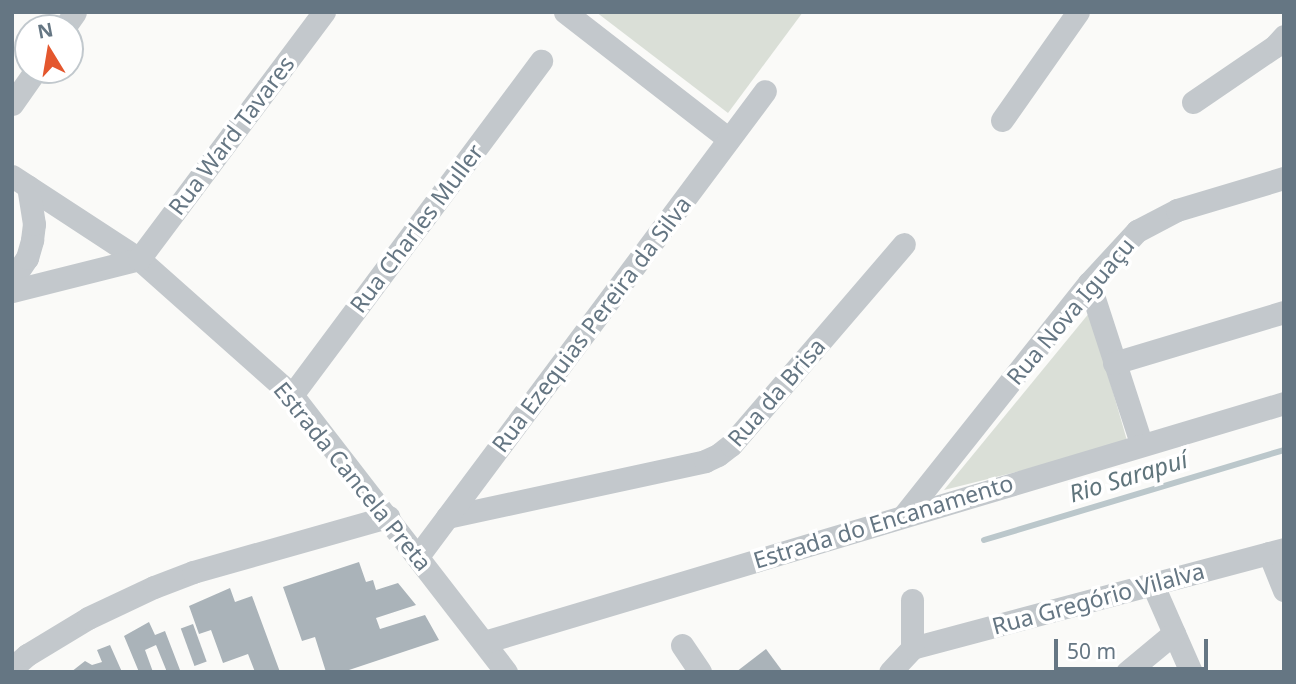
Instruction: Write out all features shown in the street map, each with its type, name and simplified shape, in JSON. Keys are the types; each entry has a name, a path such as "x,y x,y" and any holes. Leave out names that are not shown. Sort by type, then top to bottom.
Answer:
{"street":[{"name":"Rua Ward Tavares","path":"139,258 324,12"},
{"path":"565,12 729,139"},
{"path":"1002,120 1078,12"},
{"path":"1193,102 1281,42"},
{"name":"Rua Charles Muller","path":"292,395 541,61"},
{"path":"12,104 26,84"},
{"name":"Rua Ezequias Pereira da Silva","path":"418,556 765,91"},
{"name":"Rua Nova Iguaçu","path":"905,514 1089,282 1137,231 1154,219 1177,209 1284,178"},
{"name":"Estrada Cancela Preta","path":"20,181 139,258 292,395 506,672"},
{"path":"12,280 27,258 34,224 20,181"},
{"name":"Rua da Brisa","path":"447,517 705,461 718,455 731,445 904,244"},
{"path":"12,291 139,258"},
{"path":"1089,282 1141,443"},
{"path":"1114,363 1284,312"},
{"name":"Estrada do Encanamento","path":"484,642 1141,443 1284,403"},
{"path":"12,668 27,655 88,618 153,587 193,572 387,517"},
{"path":"1276,551 1284,590"},
{"name":"Rua Gregório Vilalva","path":"912,648 1276,551"},
{"path":"1152,583 1191,672"},
{"path":"890,672 912,648 912,600"},
{"path":"1127,672 1174,633"},
{"path":"682,645 700,672"}],"shaded area":[{"path":"596,12 803,12 728,113"},
{"path":"1090,312 1128,444 944,490"}],"building":[{"path":"359,562 366,582 373,580 376,590 398,583 416,605 376,618 380,629 425,615 439,640 343,672 326,672 315,637 302,641 283,587"},
{"path":"230,588 235,602 252,596 280,672 255,672 248,654 223,663 211,630 199,634 189,606"},
{"path":"149,622 155,635 165,631 180,670 167,672 156,645 145,650 153,672 139,672 124,636"},
{"path":"193,624 207,662 194,666 181,628"},
{"path":"110,645 122,672 71,672 85,661 92,665 102,662 97,650"},
{"path":"766,649 783,672 736,672"}],"waterway":[{"name":"Rio Sarapuí","path":"984,540 1284,450"}]}
